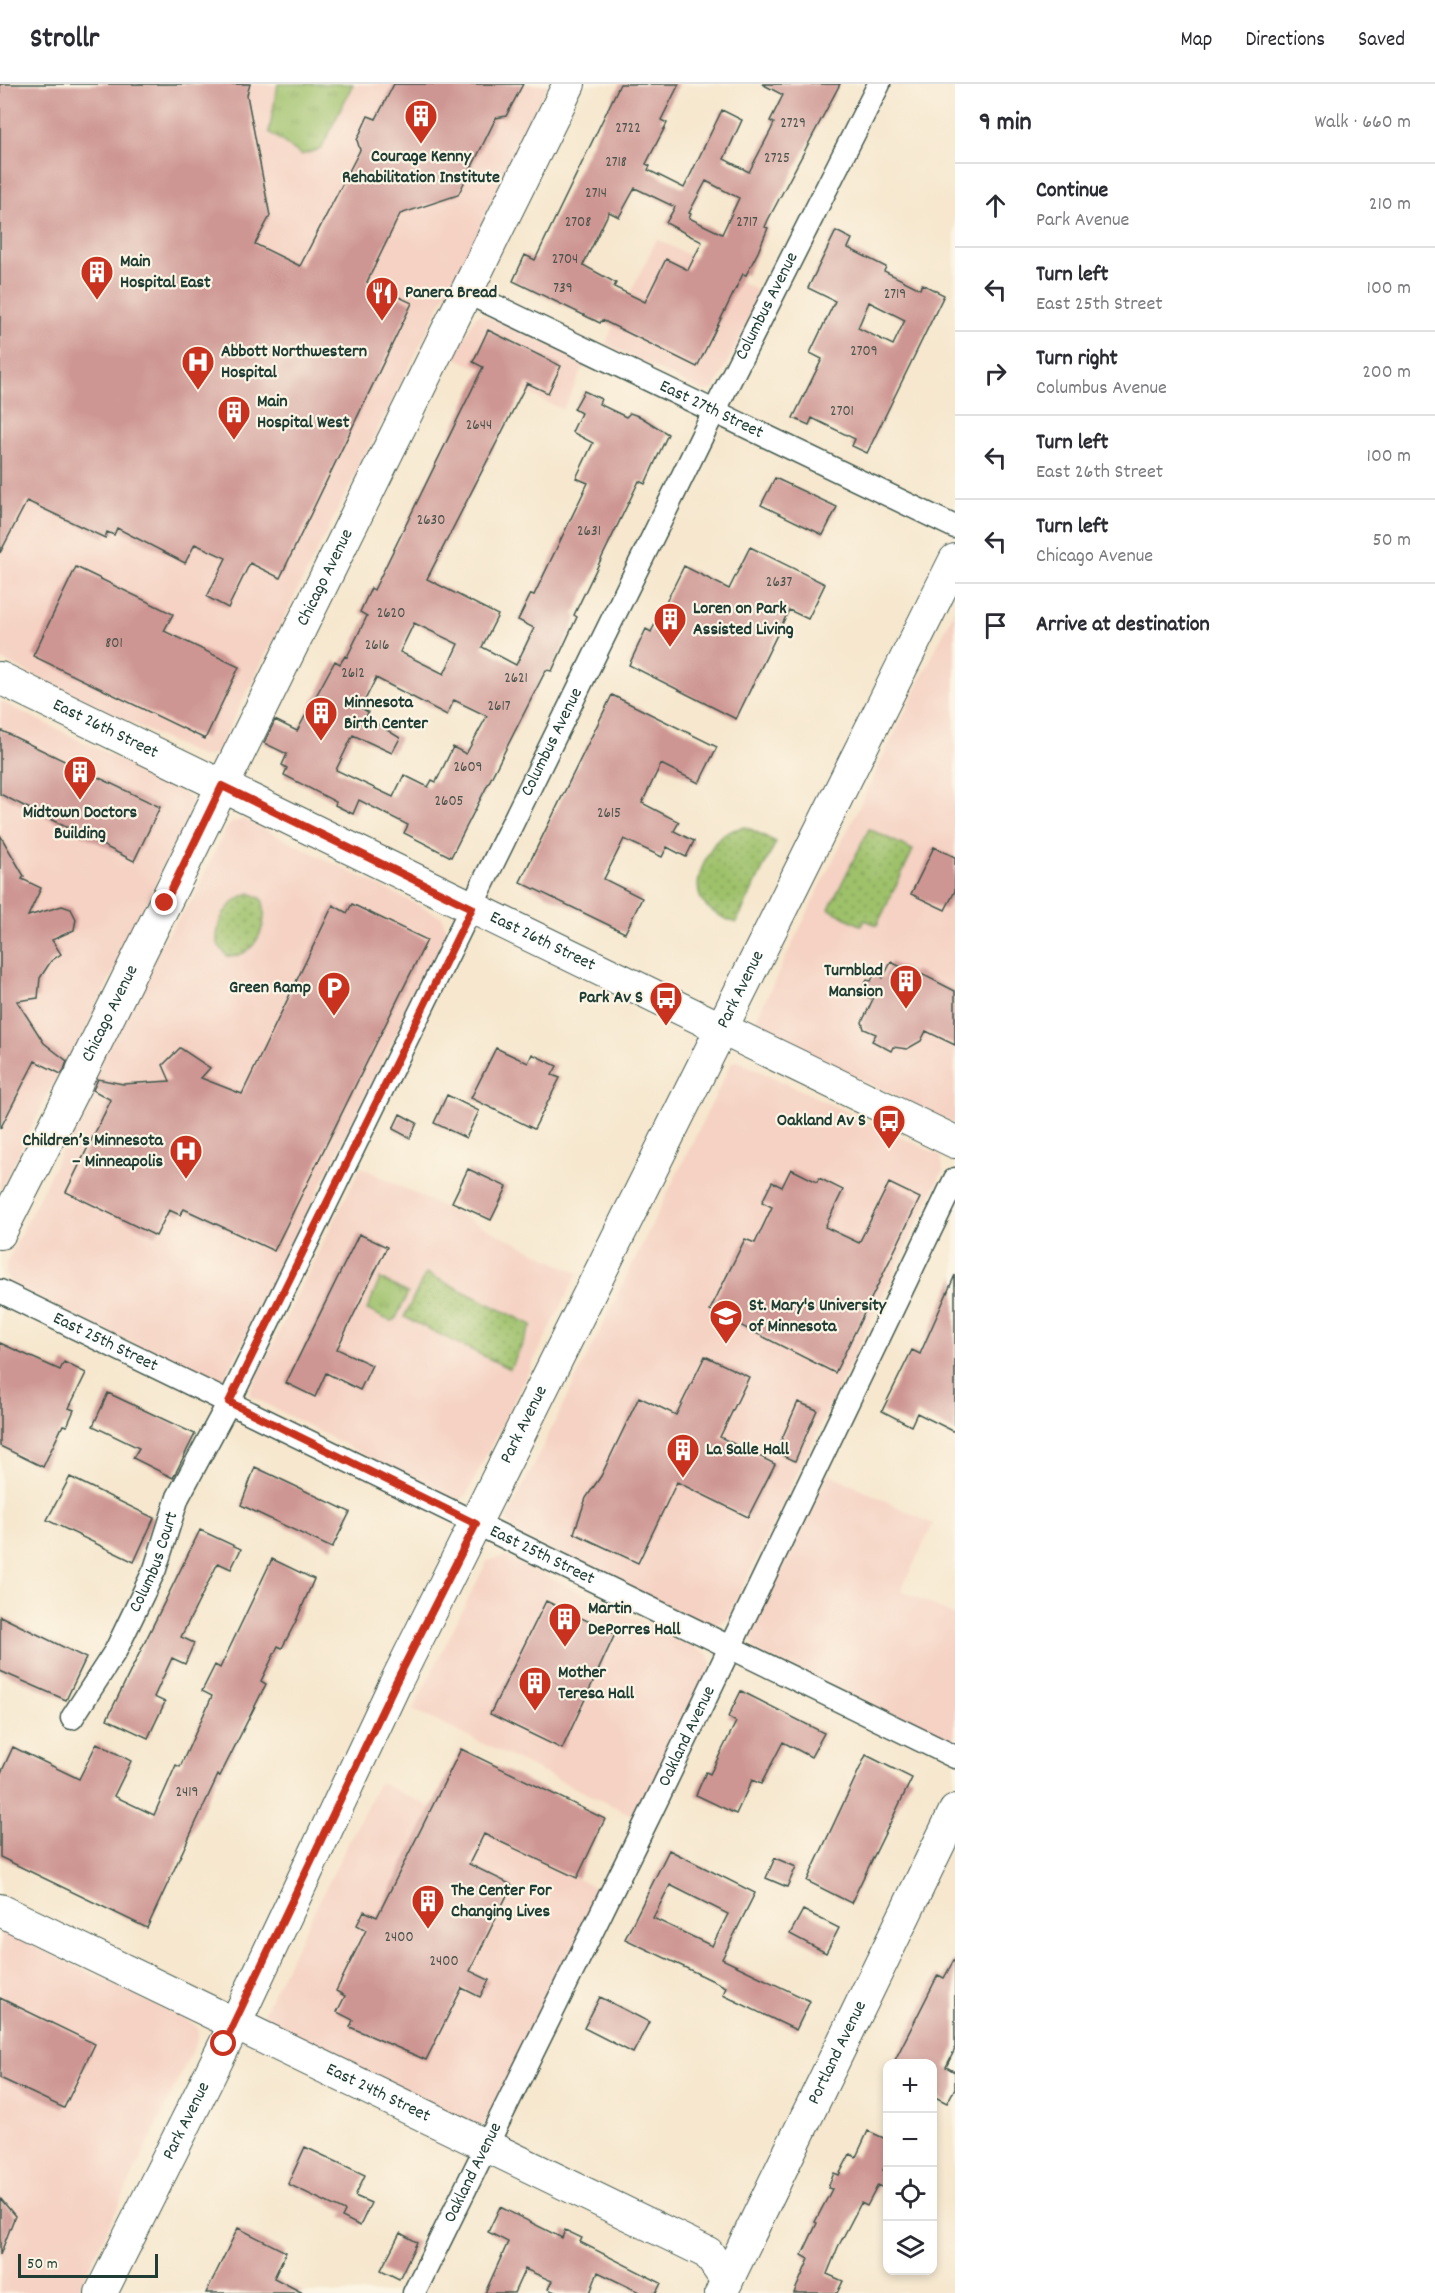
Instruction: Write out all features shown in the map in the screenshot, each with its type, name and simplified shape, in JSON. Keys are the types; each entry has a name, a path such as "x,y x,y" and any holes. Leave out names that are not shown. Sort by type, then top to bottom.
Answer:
{"street":[{"name":"Chicago Avenue","path":"0,1233 80,1077 569,84"},
{"name":"Columbus Avenue","path":"229,1402 715,411 879,84"},
{"name":"East 27th Street","path":"466,292 955,527"},
{"name":"Park Avenue","path":"101,2293 235,2024 395,1684 955,560"},
{"name":"East 26th Street","path":"0,678 955,1142"},
{"name":"Oakland Avenue","path":"414,2293 730,1648 735,1631 955,1179"},
{"name":"East 25th Street","path":"0,1291 955,1757"},
{"name":"Columbus Court","path":"72,1718 116,1650 155,1569 178,1497 229,1402"},
{"name":"Portland Avenue","path":"730,2289 955,1811"},
{"name":"East 24th Street","path":"0,1910 708,2253 730,2289"}],"shaded area":[{"name":"Abbott Northwestern Hospital","path":"0,84 548,84 484,216 478,240 459,277 446,293 219,748 211,756 200,756 0,659"},
{"path":"657,239 762,293 714,390 703,391 605,344"},
{"path":"482,314 586,362 563,410 454,357 476,316"},
{"path":"955,609 955,1124 761,1032 756,1019"},
{"name":"Children’s Minnesota – Minneapolis","path":"0,701 183,791 191,801 192,809 62,1079 53,1084 0,1192"},
{"name":"Children’s Minnesota – Minneapolis","path":"244,819 442,917 447,932 226,1376 214,1383 13,1285 6,1276 6,1263 89,1096 87,1092 150,960 194,897 225,830 231,823"},
{"name":"St. Mary's University of Minnesota","path":"738,1061 941,1156 943,1170 727,1619 712,1627 515,1533 507,1519 732,1062"},
{"path":"361,1167 578,1273 467,1494 462,1499 454,1501 251,1396 250,1390"},
{"path":"828,1473 933,1524 901,1590 955,1616 955,1744 754,1650 751,1632"},
{"path":"505,1556 708,1654 712,1665 638,1818 413,1710 487,1561"},
{"path":"379,1782 602,1891 483,2125 469,2128 273,2030 265,2019 264,2011"},
{"path":"0,1929 192,2023 198,2030 198,2038 77,2293 0,2293"}],"green space":[{"path":"278,84 353,84 321,149 301,155 269,132"},
{"path":"746,827 776,842 736,923 723,918 705,905 698,889 702,869 714,844 732,830"},
{"path":"869,829 913,850 877,925 865,920 862,926 829,909"},
{"path":"250,893 262,899 264,918 262,928 253,945 246,952 227,956 217,943 221,919 235,901"},
{"path":"426,1273 532,1325 510,1369 404,1317"},
{"path":"380,1279 408,1293 395,1320 390,1321 367,1310"}],"building":[{"name":"Abbott Northwestern Hospital","path":"0,84 250,84 247,95 270,216 255,244 300,266 360,150 357,140 368,116 376,119 394,84 523,84 506,116 496,118 458,195 400,214 367,282 412,303 280,578 250,563 228,608 207,597 226,558 195,544 185,563 117,528 114,535 107,532 105,538 27,501 0,553"},
{"path":"620,84 679,84 661,120 667,123 646,164 650,166 648,170 684,188 722,110 742,120 724,159 749,172 771,130 774,123 770,121 783,95 762,84 840,84 768,220 765,227 768,228 758,252 746,275 743,274 697,367 602,320 600,323 513,281 525,255 535,260","holes":["706,181 739,198 722,234 689,218 691,214 689,213","635,188 675,207 666,223 702,242 688,270 666,259 645,302 614,287 616,283 583,265 609,212 619,217"]},
{"path":"836,231 852,239 848,248 886,267 884,271 920,289 922,284 944,295 867,453 852,446 855,439 812,418 809,425 793,418 822,359 810,353 835,301 808,288","holes":["869,302 905,320 893,345 858,328"]},
{"path":"488,330 561,366 548,393 527,383 427,579 498,615 482,647 516,665 534,628 518,620 531,594 534,595 588,483 576,478 593,443 572,432 581,413 574,409 584,391 601,399 599,404 626,417 630,413 641,417 668,434 645,484 639,481 574,615 577,617 552,671 546,670 451,857 404,833 408,825 359,800 353,814 335,805 336,802 284,775 287,768 282,765 287,754 264,743 275,720 297,731 335,661 340,664 345,656 347,657 367,616 360,612 371,588 374,590 483,367 473,362","holes":["414,623 458,644 444,674 400,652","376,678 447,715 454,700 487,716 466,754 453,747 436,782 432,780 428,787 404,775 393,797 336,770 353,735 392,753 400,738 366,717 368,712 361,708"]},
{"path":"775,478 837,507 823,535 761,505"},
{"name":"Loren on Park Assisted Living","path":"750,547 825,584 808,619 789,610 736,719 629,665 646,629 651,632 684,566 729,589"},
{"path":"76,567 173,614 164,631 239,667 205,739 33,656"},
{"path":"612,695 717,747 699,783 661,764 642,803 679,822 674,831 694,841 686,857 667,847 662,857 624,839 604,879 642,898 625,933 520,882"},
{"name":"Midtown Doctors Building","path":"0,730 160,807 134,861 0,794"},
{"path":"0,835 24,876 22,879 41,888 28,916 62,906 71,909 76,919 74,930 52,940 61,954 51,961 40,978 38,998 17,1001 44,1043 67,1061 64,1070 61,1074 35,1061 0,1129"},
{"path":"934,847 955,857 955,891 945,910 911,894"},
{"name":"Green Ramp","path":"352,904 427,940 274,1251 184,1209 180,1215 169,1210 156,1236 66,1192 111,1100 93,1090 98,1079 123,1084 170,1081 163,1065 180,1048 210,1068 201,1078 242,1094 333,905 347,913"},
{"name":"Turnblad Mansion","path":"891,962 913,973 914,970 955,991 955,1045 926,1031 921,1041 907,1049 893,1047 891,1051 872,1041 876,1034 864,1029 862,1022 873,999 860,993 867,980 871,981 875,973 883,978"},
{"path":"496,1048 528,1063 532,1054 557,1066 552,1075 560,1078 534,1129 471,1098"},
{"path":"447,1095 479,1111 466,1138 434,1123"},
{"path":"400,1114 417,1123 410,1138 393,1129"},
{"path":"468,1169 507,1187 491,1220 452,1202"},
{"path":"791,1169 817,1182 819,1178 843,1190 825,1227 859,1243 889,1183 920,1198 835,1373 710,1310 745,1239 755,1243 772,1207 762,1202 772,1182 782,1187"},
{"path":"359,1234 387,1247 337,1349 372,1365 360,1390 326,1373 315,1397 286,1383"},
{"path":"955,1275 955,1432 917,1413 911,1426 882,1411 912,1350 920,1354"},
{"path":"0,1343 60,1370 64,1362 86,1373 69,1408 74,1410 67,1426 63,1425 43,1467 0,1446"},
{"name":"La Salle Hall","path":"705,1356 749,1377 720,1437 775,1464 748,1517 677,1482 638,1563 574,1533 586,1498 601,1476 639,1397 676,1415"},
{"path":"108,1393 195,1434 173,1478 133,1458 139,1448 93,1426"},
{"path":"798,1402 817,1410 795,1461 776,1452"},
{"path":"255,1467 350,1512 332,1548 241,1505"},
{"path":"70,1477 154,1518 134,1562 47,1520"},
{"path":"200,1530 241,1549 231,1569 218,1563 181,1637 194,1643 185,1664 172,1658 154,1697 165,1702 148,1738 107,1719"},
{"path":"272,1559 314,1579 282,1648 278,1646 261,1681 266,1684 220,1776 218,1775 147,1928 0,1857 0,1775 13,1747 79,1779 97,1743 131,1761 114,1796 154,1815 176,1765 180,1767 212,1696 202,1691 215,1665 220,1668"},
{"path":"546,1601 615,1634 562,1749 490,1714"},
{"path":"0,1616 86,1658 66,1700 0,1671"},
{"path":"741,1691 824,1733 811,1757 783,1742 761,1784 752,1780 736,1814 696,1795 706,1772 710,1774 736,1722 728,1717"},
{"name":"The Center For Changing Lives","path":"461,1749 605,1819 577,1878 484,1834 469,1864 512,1885 470,1971 489,1980 480,1997 462,1988 426,2060 350,2027 353,2020 337,2012 345,1996 336,1991 366,1930 357,1925 364,1911 377,1917"},
{"path":"866,1755 912,1778 851,1903 807,1881"},
{"path":"669,1850 755,1893 722,1959 810,2001 796,2030 723,1995 726,1987 625,1939","holes":["670,1885 728,1914 712,1946 653,1918"]},
{"path":"775,1858 796,1867 787,1887 766,1878"},
{"path":"803,1910 839,1928 826,1953 790,1934"},
{"path":"955,1958 955,2049 946,2067 955,2072 955,2088 947,2103 937,2098 937,2059 896,2059 938,1975 944,1978"},
{"path":"600,1997 649,2022 633,2053 584,2028"},
{"path":"0,1998 95,2044 64,2108 0,2078"},
{"path":"868,2131 883,2138 883,2188 878,2185 867,2206 861,2203 827,2274 843,2281 837,2293 794,2293 809,2259 802,2255 817,2223 815,2222 832,2189 828,2188 834,2173 839,2175 850,2154 856,2157"},
{"path":"305,2147 365,2175 355,2196 371,2203 360,2226 342,2217 345,2211 288,2184"},
{"path":"0,2198 15,2216 0,2255"},
{"path":"500,2207 562,2238 565,2230 582,2238 580,2242 661,2283 656,2293 641,2293 598,2272 590,2293 557,2293 548,2289 552,2281 525,2269 514,2293 485,2293 508,2242 488,2232"},
{"path":"238,2228 286,2252 274,2278 303,2293 206,2293"},
{"path":"400,2233 417,2242 399,2279 381,2270"}],"place":[{"name":"Courage Kenny Rehabilitation Institute","path":"421,145"},
{"name":"Main Hospital East","path":"97,301"},
{"name":"Panera Bread","path":"382,322"},
{"name":"Abbott Northwestern Hospital","path":"198,391"},
{"name":"Main Hospital West","path":"234,441"},
{"name":"Loren on Park Assisted Living","path":"670,648"},
{"name":"Minnesota Birth Center","path":"321,742"},
{"name":"Midtown Doctors Building","path":"80,801"},
{"name":"Turnblad Mansion","path":"906,1010"},
{"name":"Green Ramp","path":"334,1017"},
{"name":"Park Av S","path":"666,1027"},
{"name":"Oakland Av S","path":"889,1150"},
{"name":"Children’s Minnesota – Minneapolis","path":"186,1180"},
{"name":"St. Mary's University of Minnesota","path":"726,1345"},
{"name":"La Salle Hall","path":"683,1479"},
{"name":"Martin DePorres Hall","path":"565,1648"},
{"name":"Mother Teresa Hall","path":"535,1712"},
{"name":"The Center For Changing Lives","path":"428,1930"}],"route":[{"path":"165,903 222,786 472,908 229,1402 476,1524 395,1684 224,2044"}]}
